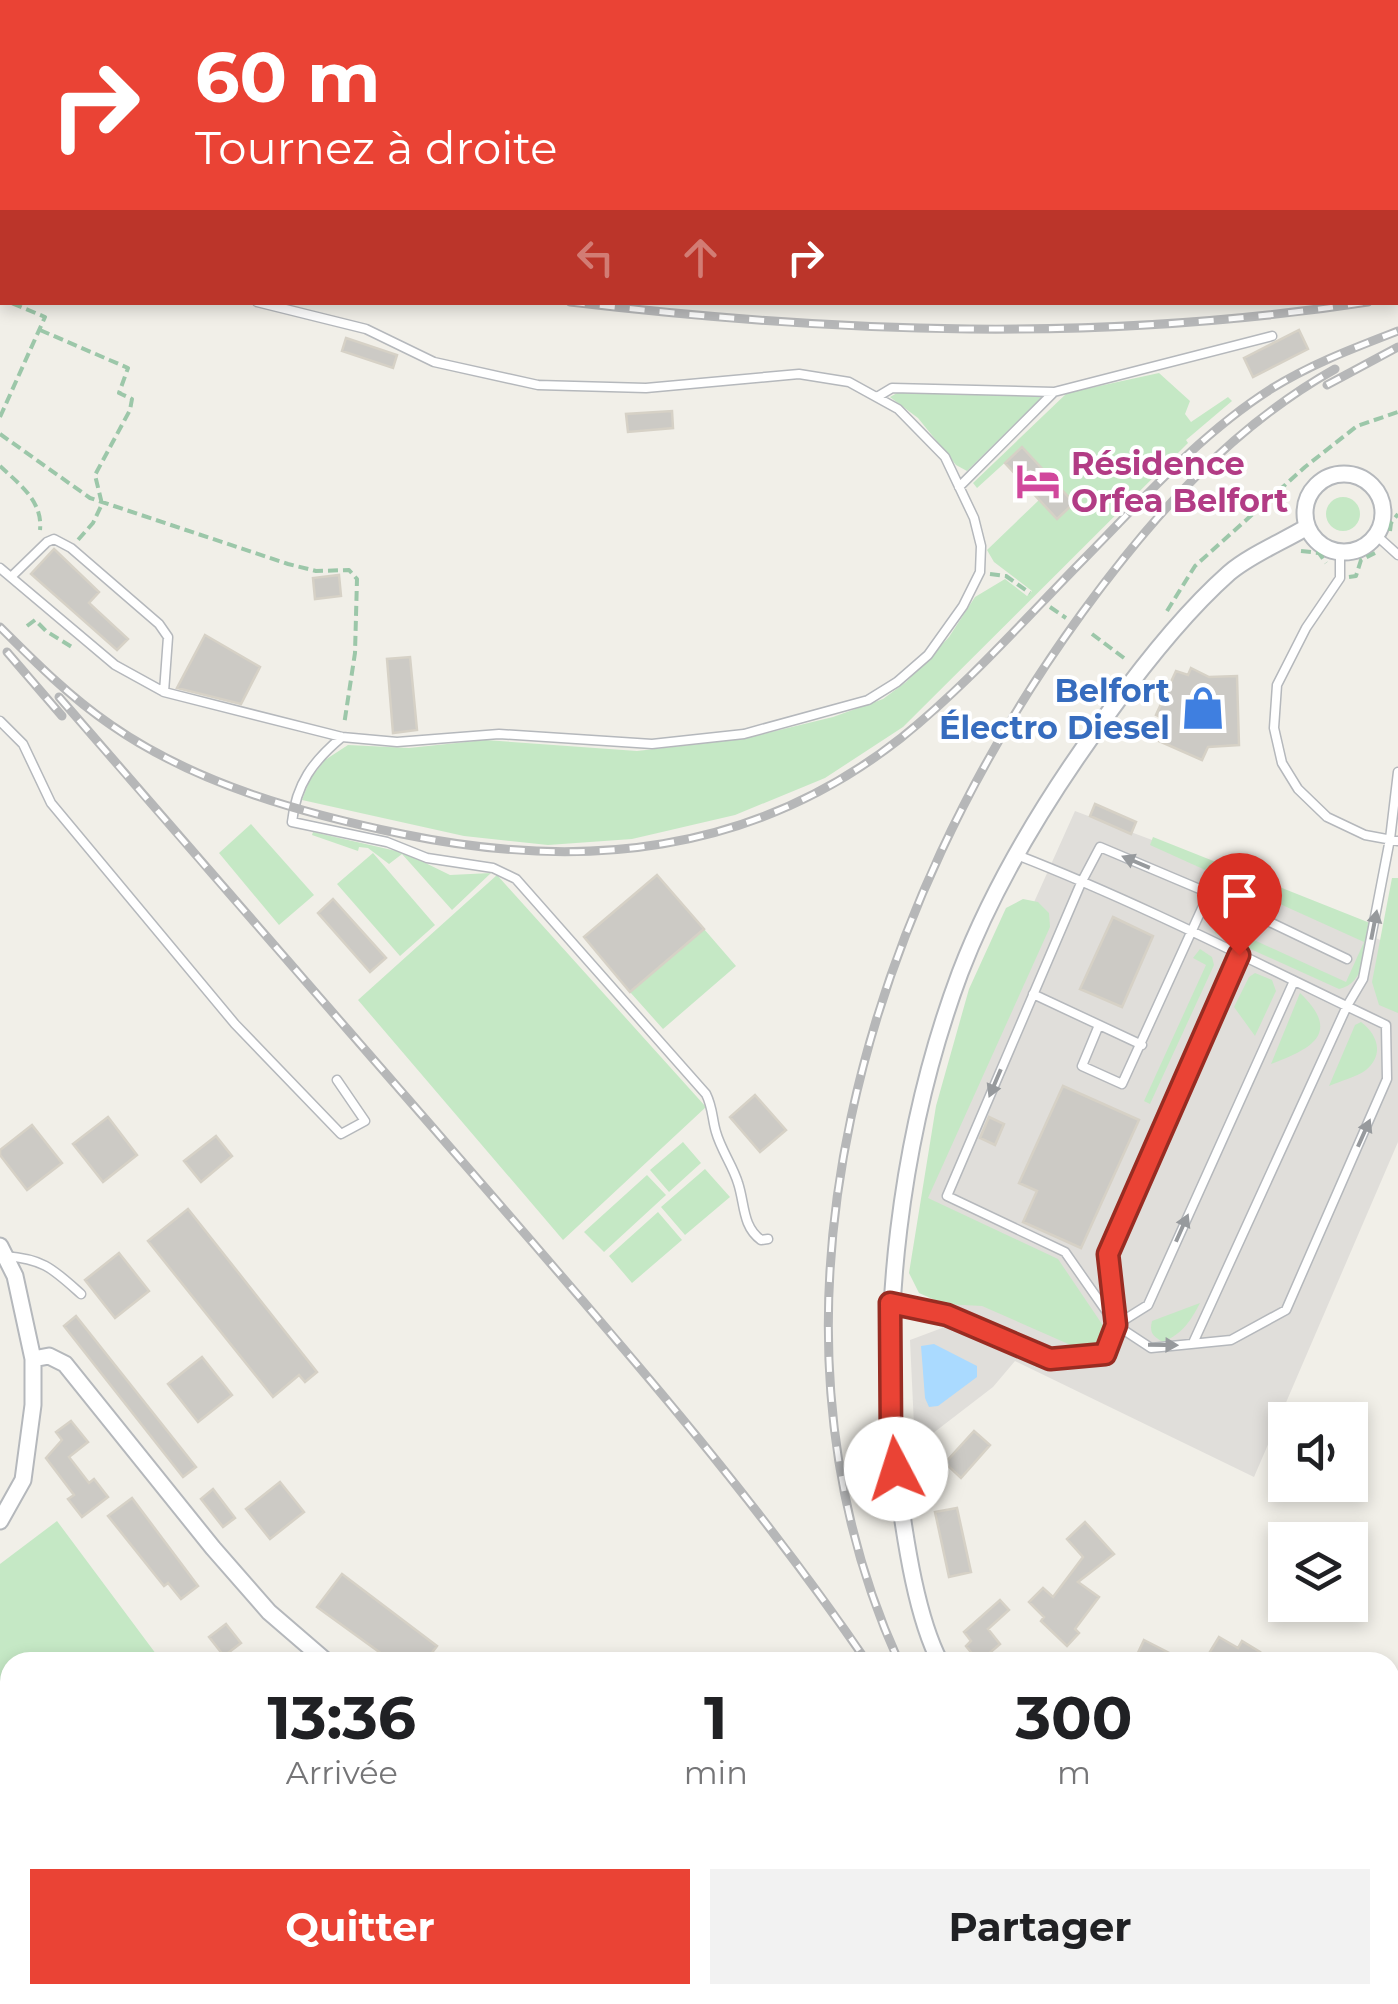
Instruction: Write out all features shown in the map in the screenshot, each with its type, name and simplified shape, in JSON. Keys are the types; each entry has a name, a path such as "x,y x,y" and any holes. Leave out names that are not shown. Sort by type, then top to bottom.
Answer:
{"street":[{"path":"1343,474 1364,480 1382,502 1383,515 1376,535 1360,549 1340,552 1320,544 1307,528 1305,506 1309,496 1314,487 1332,476 1343,474"},
{"path":"1382,502 1398,496"},
{"path":"935,1652 908,1560 891,1439 890,1303 904,1196 928,1075 960,973 1016,855 1079,752 1140,670 1230,572 1307,528"},
{"path":"0,1520 23,1480 33,1405 33,1359 16,1276 2,1251"},
{"path":"33,1359 49,1356 65,1364 213,1548 269,1612 313,1652"}],"lane":[{"path":"0,568 115,665 164,692 342,737 398,742 499,734 652,744 744,734 868,700 898,682 928,655 963,606 980,572 974,518 946,457 898,409 849,382 799,374 646,388 538,385 434,362 366,329 269,305"},
{"path":"877,397 892,388 1054,392 1272,336"},
{"path":"959,487 1054,392"},
{"path":"1376,535 1396,553"},
{"path":"11,577 47,542 54,539 71,548 168,636 164,692"},
{"path":"1340,552 1340,578 1306,628 1277,685 1274,728 1282,763 1298,789 1328,817 1365,835 1394,834"},
{"path":"0,721 23,744 51,803 235,1024 341,1134 365,1121 337,1080"},
{"path":"342,737 309,769 300,784 292,822 388,842 426,858 493,868 516,879 706,1094 752,1234 761,1240 768,1238"},
{"path":"1193,1343 1346,1006 1363,979 1394,834 1398,772"},
{"path":"1016,855 1081,882 1192,932 1386,1025 1387,1080 1286,1310 1231,1340 1151,1348 1116,1325 1065,1252 947,1196 1081,882 1100,847 1348,959"},
{"path":"1099,1025 1082,1066 1122,1084 1209,894"},
{"path":"890,1303 947,1315 1050,1359 1105,1354 1116,1325 1108,1254 1239,955"},
{"path":"1116,1325 1148,1305 1294,981"},
{"path":"1033,994 1142,1044"},
{"path":"2,1251 36,1258 81,1294"}],"path":[{"path":"0,418 45,317 16,305"},
{"path":"40,330 128,368 119,394 132,399 130,410 94,475 102,504 94,523 71,548"},
{"path":"1171,635 1160,623 1195,566 1357,426 1398,412"},
{"path":"0,434 102,504 288,564 316,571 349,570 357,579 355,654 342,737"},
{"path":"0,466 33,498 40,530"},
{"path":"1398,514 1389,529 1398,539"},
{"path":"1296,551 1318,553 1328,566 1328,575 1340,578 1356,576 1361,560 1367,556 1379,554 1386,559 1396,553"},
{"path":"980,572 1006,576 1030,593"},
{"path":"1050,607 1066,618"},
{"path":"1092,634 1140,670"}],"shaded area":[{"path":"1075,811 1184,852 1398,948 1398,1142 1286,1402 1268,1402 1268,1444 1254,1477 1015,1361 993,1387 915,1447 910,1340 942,1328 954,1299 913,1268 950,1089"}],"green space":[{"path":"1159,373 1190,401 1185,414 1191,422 1228,397 1232,401 1186,440 1188,443 903,727 825,778 735,815 632,839 548,845 464,836 302,800 310,779 325,760 348,745 409,748 485,740 637,751 743,739 833,717 883,699 906,682 949,637 975,597 1005,579 1027,596 1032,591 994,562 987,550 1039,500 1057,518 1073,503 1022,447 977,488 973,483 1067,393"},
{"path":"897,393 1045,394 967,471 956,465 918,418 890,397"},
{"path":"1343,497 1355,502 1360,514 1355,526 1343,531 1331,526 1326,514 1331,502"},
{"path":"251,824 314,895 279,925 219,853"},
{"path":"313,832 405,853 450,875 491,873 452,910 402,854 389,864 368,848 359,847 358,851 312,835"},
{"path":"1153,837 1370,923 1363,963 1355,980 1339,989 1215,933 1212,921 1217,910 1223,913 1219,924 1346,982 1364,942 1150,845"},
{"path":"373,853 435,925 400,956 337,884"},
{"path":"497,875 706,1107 563,1240 358,1000"},
{"path":"1392,878 1398,878 1398,1013 1379,1005 1372,982"},
{"path":"1023,899 1038,902 1049,913 1050,927 928,1198 1058,1259 1106,1330 1104,1343 1082,1350 982,1306 944,1304 919,1293 909,1273 936,1106 969,989 1006,908"},
{"path":"704,929 736,966 663,1029 630,992"},
{"path":"1200,949 1212,957 1214,965 1150,1104 1144,1101 1206,965 1193,958"},
{"path":"1255,973 1272,980 1276,991 1255,1036 1234,1007 1249,977"},
{"path":"1300,993 1313,1007 1320,1030 1309,1046 1271,1064"},
{"path":"1361,1022 1377,1045 1372,1064 1329,1086 1355,1025"},
{"path":"683,1142 701,1163 669,1192 650,1170"},
{"path":"705,1169 730,1197 685,1235 661,1207"},
{"path":"647,1175 666,1195 604,1252 584,1232"},
{"path":"658,1212 682,1240 632,1283 609,1256"},
{"path":"1200,1303 1176,1335 1163,1342 1153,1334 1152,1321"},
{"path":"57,1521 155,1652 0,1652 0,1564"}],"water":[{"path":"934,1344 977,1366 977,1377 938,1406 929,1407 921,1346"}],"building":[{"path":"1299,330 1308,349 1253,377 1244,358"},
{"path":"346,338 397,355 393,368 342,351"},
{"path":"672,411 673,428 628,432 626,414"},
{"name":"Résidence Orfea Belfort","path":"1022,447 1074,503 1057,519 1005,463"},
{"path":"54,549 99,592 89,603 128,639 117,650 31,574"},
{"path":"339,575 341,596 315,599 313,578"},
{"path":"205,635 260,667 241,704 177,688"},
{"path":"410,657 417,730 393,733 387,659"},
{"path":"1191,668 1209,677 1237,676 1239,745 1208,747 1202,760 1159,741 1167,720 1156,715 1176,671 1188,675"},
{"path":"1095,804 1136,822 1131,834 1090,816"},
{"path":"657,875 704,929 630,992 584,937"},
{"path":"333,899 386,958 370,972 318,913"},
{"path":"1113,917 1153,936 1122,1007 1080,989"},
{"path":"1063,1086 1139,1120 1081,1248 1023,1222 1037,1191 1019,1183"},
{"path":"755,1095 786,1130 760,1152 730,1117"},
{"path":"108,1117 137,1155 103,1182 73,1144"},
{"path":"989,1117 1004,1124 995,1145 980,1138"},
{"path":"32,1125 62,1163 27,1190 0,1150"},
{"path":"216,1136 232,1156 201,1182 184,1161"},
{"path":"188,1209 317,1372 305,1382 299,1375 273,1397 148,1241"},
{"path":"119,1253 149,1291 115,1318 85,1280"},
{"path":"76,1316 196,1467 183,1477 64,1326"},
{"path":"202,1357 232,1395 198,1422 168,1384"},
{"path":"71,1421 88,1442 69,1457 89,1483 94,1479 108,1497 82,1517 68,1499 74,1495 46,1458 62,1440 56,1432"},
{"path":"974,1431 990,1445 961,1478 945,1463"},
{"path":"280,1482 304,1512 270,1539 246,1509"},
{"path":"213,1489 235,1518 223,1527 201,1499"},
{"path":"132,1498 198,1586 181,1599 168,1583 164,1586 108,1516"},
{"path":"957,1508 971,1572 949,1577 935,1512"},
{"path":"1085,1522 1114,1554 1078,1582 1099,1597 1067,1646 1041,1621 1044,1617 1029,1602 1043,1588 1053,1597 1083,1557 1067,1539"},
{"path":"342,1574 437,1646 432,1652 379,1652 317,1607"},
{"path":"1000,1600 1009,1610 988,1629 1000,1644 991,1652 971,1652 966,1646 971,1641 964,1632"},
{"path":"226,1624 241,1643 229,1652 221,1652 209,1637"},
{"path":"1219,1637 1238,1648 1242,1641 1260,1652 1210,1652"},
{"path":"1144,1640 1167,1652 1138,1652"}],"railway":[{"path":"597,305 770,321 969,329 1168,324 1345,305"},
{"path":"0,627 67,691 111,725 178,764 251,794 364,826 469,845 600,851 663,844 725,830 785,808 844,777 901,738 972,674 1150,491 1220,426 1302,372 1398,331"},
{"path":"1327,385 1398,347"},
{"path":"896,1652 853,1529 831,1393 831,1255 851,1118 888,983 941,852 1006,728 1082,613 1136,543 1195,477 1261,419 1335,369"},
{"path":"7,652 62,716"},
{"path":"59,697 640,1367 780,1541 860,1652"}],"place":[{"name":"Résidence Orfea Belfort","path":"1038,481"},
{"name":"Belfort Électro Diesel","path":"1203,708"}],"route":[{"path":"896,1469 891,1439 890,1303 947,1315 1050,1359 1105,1354 1116,1325 1108,1254 1239,955"}]}
